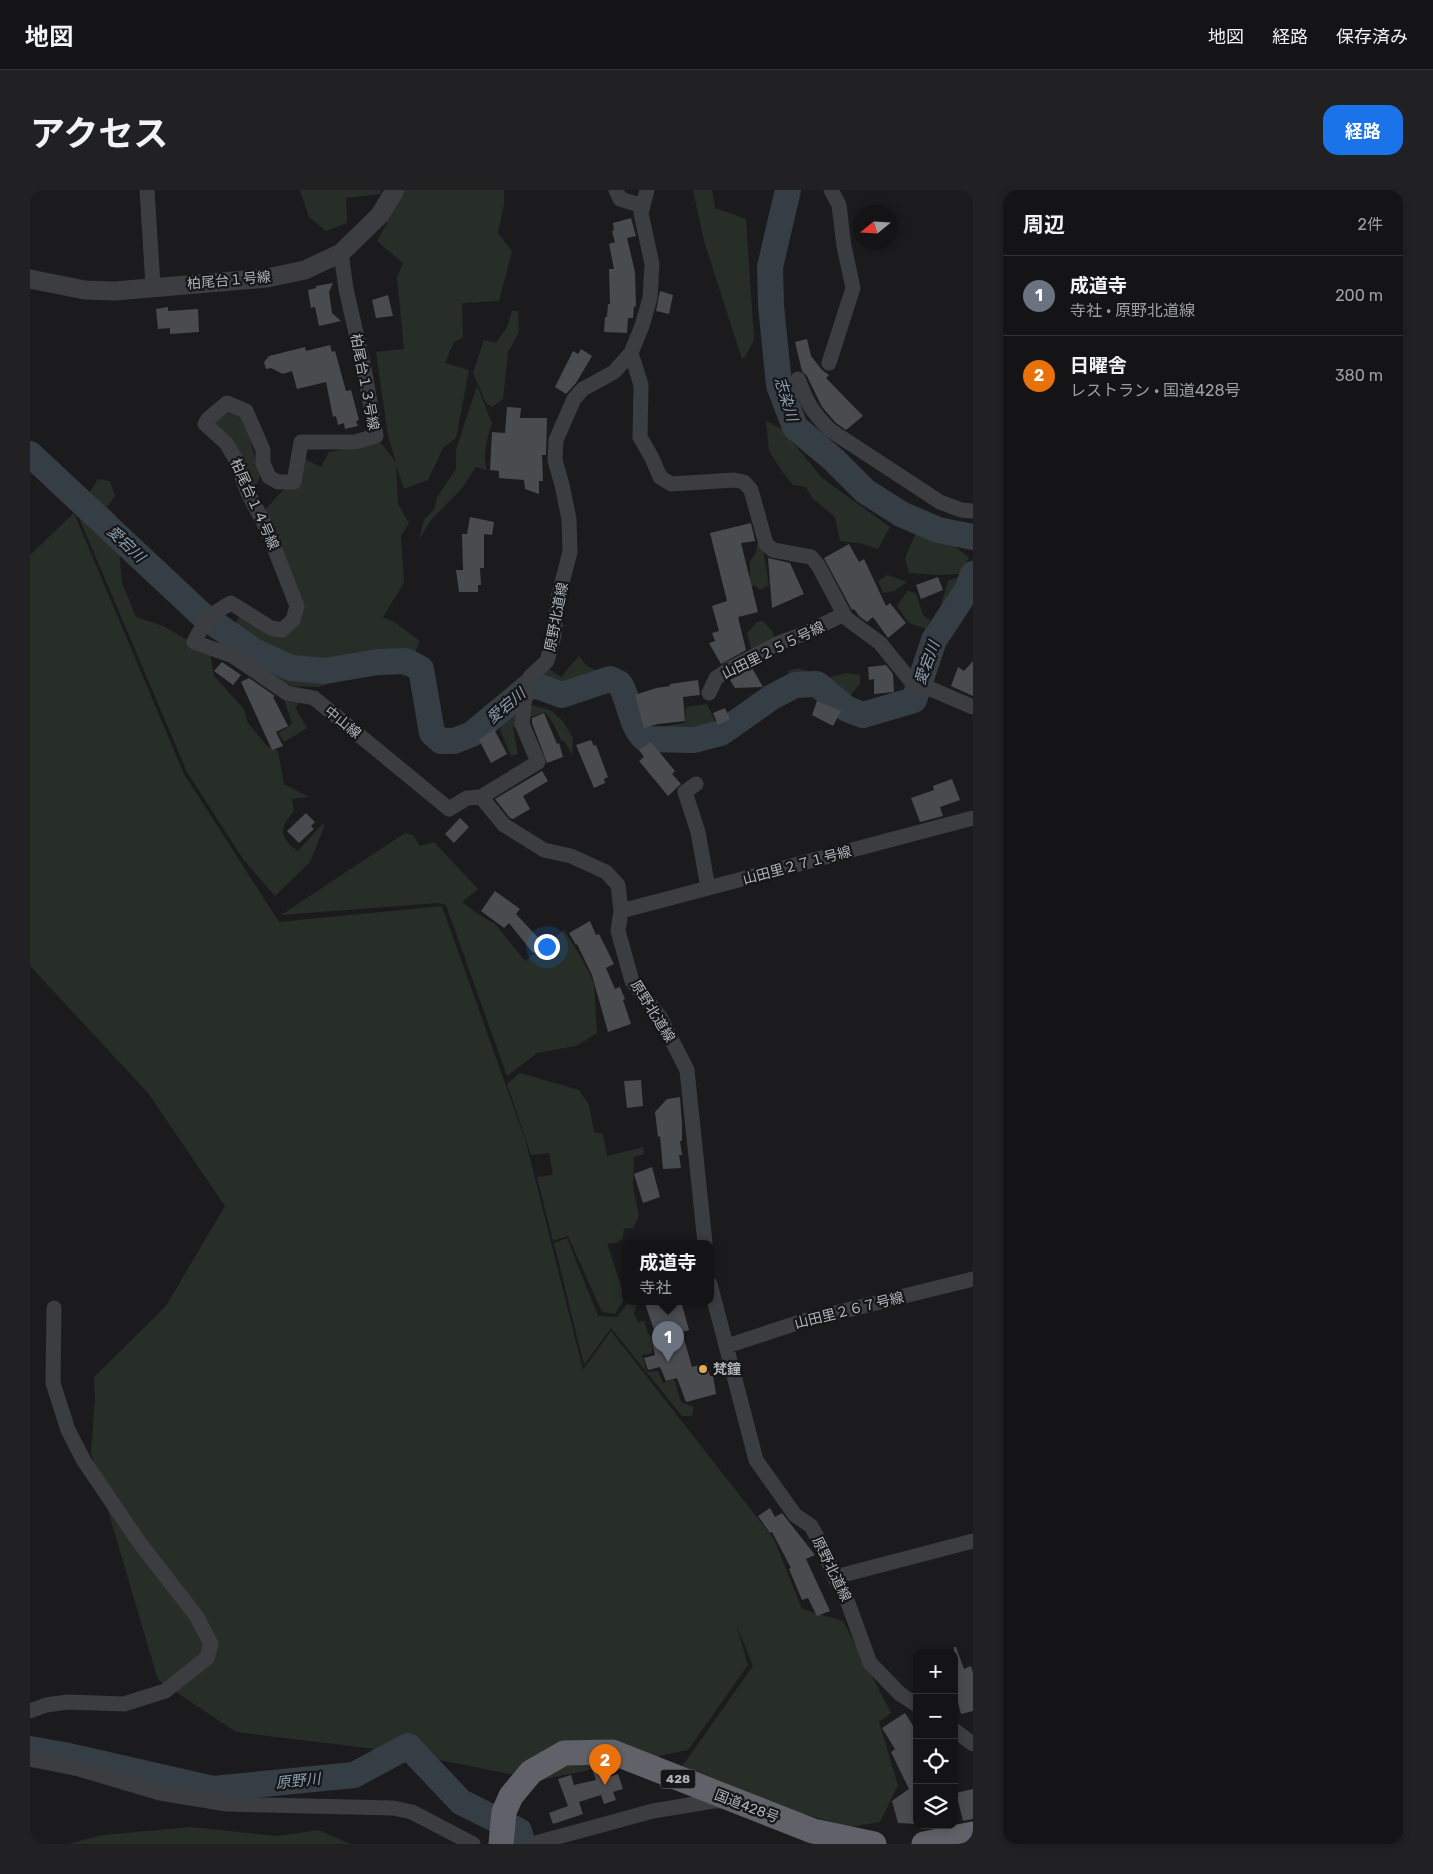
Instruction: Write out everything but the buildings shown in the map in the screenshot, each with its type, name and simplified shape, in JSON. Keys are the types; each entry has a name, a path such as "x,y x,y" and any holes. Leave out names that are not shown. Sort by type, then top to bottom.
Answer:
{"highway":[{"name":"国道428号","path":"501,1844 504,1812 511,1796 531,1772 564,1753 612,1752 813,1831 874,1844"},
{"path":"924,1844 973,1834"}],"street":[{"path":"147,190 153,286"},
{"name":"柏尾台１号線","path":"30,279 85,290 115,291 153,286 267,278 305,270 341,253 380,215 394,190"},
{"path":"616,190 620,199 643,206"},
{"name":"原野北道線","path":"647,190 641,213 652,264 650,298 631,353 614,372 583,389 574,399 556,440 555,460 569,519 570,552 558,598 554,636 547,661 530,677 525,696 522,724 538,762 481,797 504,824 544,850 571,856 606,872 618,885 621,910 618,931 632,981 660,1017 687,1070 705,1240"},
{"path":"829,363 853,288 844,246 839,205 831,190"},
{"name":"柏尾台１３号線","path":"301,442 355,442 376,436 364,368 346,290 341,253"},
{"path":"631,353 641,385 640,437 660,477 671,484 734,480 744,482 751,490 766,544 773,550 811,557 818,565 846,618 880,643 910,680 973,707"},
{"path":"798,378 805,399 814,415 830,430 940,502 961,510 973,511"},
{"name":"柏尾台１４号線","path":"197,635 216,611 231,603 271,628 282,630 294,620 298,606 266,527 248,493 235,458 226,443 205,424 208,419 227,403 246,411 263,450 263,463 269,477 278,482 294,482 301,442"},
{"name":"山田里２５５号線","path":"710,693 716,678 731,668 779,643 806,633 844,614"},
{"name":"中山線","path":"197,635 233,656 288,693 314,698 449,809 468,798 481,797"},
{"path":"696,784 686,792 698,832 708,888"},
{"name":"山田里２７１号線","path":"621,910 973,818"},
{"name":"山田里２６７号線","path":"727,1346 803,1320 973,1280"},
{"name":"原野北道線","path":"714,1299 756,1460 795,1515 811,1526 844,1592 870,1663 900,1694 913,1702"},
{"path":"30,1710 46,1705 68,1702 124,1704 165,1691 207,1658 211,1644 197,1617 139,1542 84,1461 68,1430 53,1383 54,1308"},
{"path":"835,1577 973,1541"},
{"path":"958,1733 973,1744"},
{"path":"30,1759 79,1769 160,1793 227,1804 393,1808 412,1812 473,1844"},
{"path":"536,1843 653,1811 713,1801 734,1801"}],"shaded area":[{"path":"300,190 381,190 380,194 346,198 347,223 326,231 309,217"},
{"path":"405,190 504,190 504,205 498,233 512,251 499,301 462,303 463,338 454,342 445,363 469,370 456,438 443,448 428,480 404,489 396,465 398,504 409,523 401,536 404,583 383,617 394,622 420,641 404,677 395,669 356,676 318,687 292,686 220,649 241,614 271,630 298,620 262,513 286,487 305,459 321,467 329,452 381,443 396,462 388,436 376,352 404,349 397,278 403,263 377,241"},
{"path":"693,190 712,190 715,208 746,219 754,340 742,359 704,241"},
{"path":"512,311 518,311 519,332 508,352 503,399 492,407 486,403 473,373 484,340 496,343 507,327"},
{"path":"477,386 492,423 485,452 487,470 476,467 463,487 431,520 419,540 424,519 434,510 437,497 456,469 456,450"},
{"path":"229,410 244,416 260,477 254,489 213,422"},
{"path":"766,421 782,429 822,478 890,527 878,549 859,543 840,541 835,517 812,498 806,487 793,485 769,451"},
{"path":"98,479 110,481 115,496 107,507 116,516 122,583 136,617 163,626 210,653 214,676 244,709 248,723 267,746 278,751 284,784 309,797 292,799 294,811 289,817 283,832 287,842 298,851 323,823 324,827 310,862 275,896 243,859 187,772 77,513"},
{"path":"74,513 184,774 279,922 442,906 526,1142 583,1370 611,1331 774,1539 802,1609 843,1621 891,1713 879,1722 898,1785 880,1822 849,1827 767,1803 681,1768 753,1666 736,1624 748,1665 688,1750 540,1780 400,1752 236,1732 158,1680 91,1453 95,1399 94,1377 166,1306 225,1206 148,1093 30,966 30,555"},
{"path":"916,533 949,541 969,558 959,574 909,573 905,558"},
{"path":"762,542 769,585 760,590 755,585 750,588 739,579 750,576 750,561 756,553 757,544"},
{"path":"968,573 959,600 931,640 948,581"},
{"path":"888,575 907,582 894,591 885,593 878,581"},
{"path":"908,590 916,594 923,615 930,620 926,629 909,623 897,606"},
{"path":"763,621 773,632 774,642 752,652 747,633 757,622"},
{"path":"579,656 587,666 607,675 605,684 564,700 548,697 533,688 537,673 546,667 561,677"},
{"path":"798,668 830,677 847,673 860,675 860,684 849,697 837,696 819,680 793,681 788,671"},
{"path":"521,684 519,724 513,728 518,754 511,756 500,730 504,720 478,740 464,742 461,730"},
{"path":"283,696 300,699 299,704 295,707 307,728 284,742 278,733 292,724"},
{"path":"707,704 717,726 725,723 721,731 712,733 707,727 696,730 695,738 671,738 669,745 660,744 652,728 685,723 686,707"},
{"path":"530,705 550,710 563,721 573,738 572,756 545,712 527,718"},
{"path":"405,833 413,835 420,846 434,842 478,889 462,902 495,924 525,961 564,930 594,983 597,1033 576,1046 537,1053 507,1076 446,905 438,903 281,915"},
{"path":"520,1073 579,1090 589,1105 594,1132 603,1134 607,1156 643,1147 644,1154 634,1157 633,1188 639,1216 633,1228 624,1229 623,1238 617,1243 607,1243 622,1289 622,1303 615,1314 602,1312 568,1236 553,1241 537,1177 553,1175 549,1153 531,1155 507,1084"},
{"path":"567,1238 598,1316 617,1317 626,1305 637,1305 634,1314 638,1322 644,1321 648,1334 653,1338 652,1353 642,1355 647,1372 658,1371 663,1383 674,1379 681,1402 694,1407 692,1416 682,1416 611,1328 584,1365 554,1243"},
{"path":"191,1827 277,1836 319,1830 350,1844 68,1844 103,1835"}],"waterway":[{"name":"志染川","path":"788,190 770,267 771,305 779,385 795,427 834,460 865,491 901,514 938,530 973,537"},
{"name":"愛宕川","path":"30,454 202,615 254,651 291,668 325,671 378,662 406,661 421,669 432,733 441,741 454,741 472,734 532,684 562,695 610,679 620,684 636,727 645,739 694,740 721,733 772,697 795,685 817,684 847,709 863,715 914,700 934,640 967,590 973,574"},
{"name":"原野川","path":"30,1749 213,1789 354,1775 408,1746 461,1802 519,1831 523,1844"}],"place":[{"name":"成道寺","path":"668,1362"},
{"name":"梵鐘","path":"703,1369"},
{"name":"日曜舎","path":"605,1785"}]}
